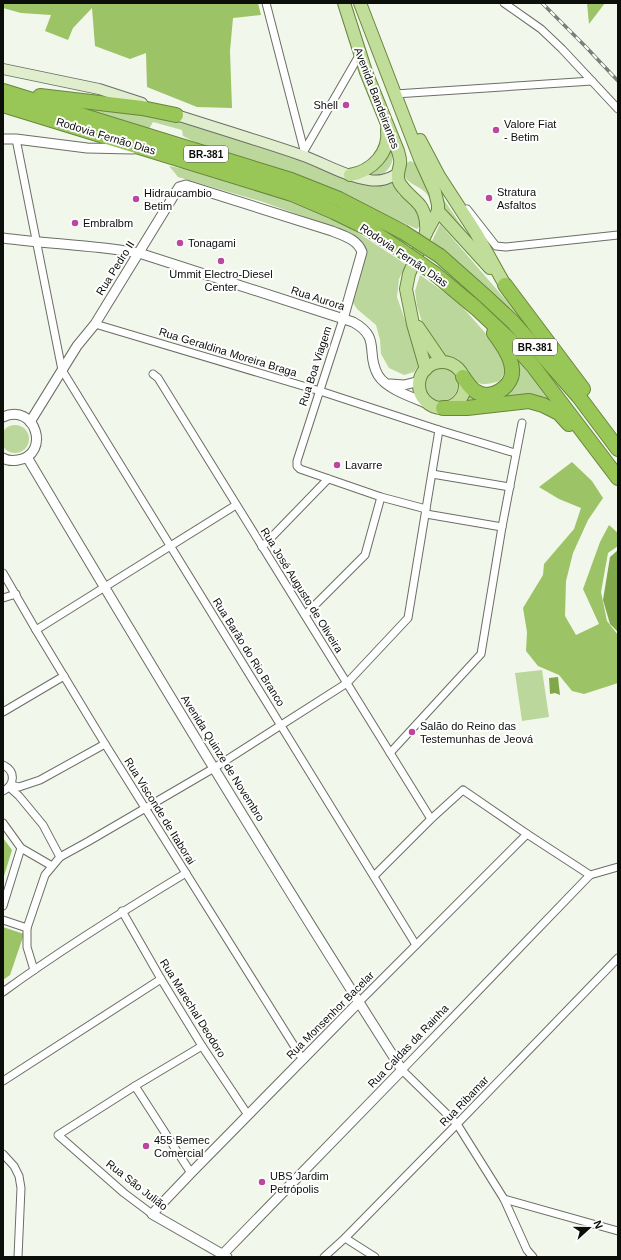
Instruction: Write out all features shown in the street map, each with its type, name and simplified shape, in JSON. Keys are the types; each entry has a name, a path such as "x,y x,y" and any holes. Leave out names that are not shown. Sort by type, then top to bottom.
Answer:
{"highway":[{"name":"BR-381","path":"3,88 41,96 142,108 176,115"},
{"name":"Rodovia Fernão Dias","path":"3,91 291,180 338,199 403,232 440,256 513,322 579,397 616,447"},
{"name":"Rodovia Fernão Dias","path":"3,105 292,194 369,229 434,273 476,308 504,334 534,366 617,478"},
{"path":"505,285 583,389 616,447"},
{"name":"BR-381","path":"463,377 475,391 484,394 491,394 506,386 512,369 509,358 500,341 476,308"},
{"path":"437,406 467,408 529,402 543,405 559,414 601,456"}],"main road":[{"name":"Avenida Bandeirantes","path":"344,3 366,72 387,124 399,168 398,180 402,187 417,202 423,212 427,222 426,233"},
{"name":"Avenida Bandeirantes","path":"360,3 420,159 435,192 438,211 426,233 409,274 406,289 410,312 426,369"},
{"name":"BR-381","path":"3,69 99,89 176,115 303,153 350,175 367,180 379,181 388,179 399,168"},
{"path":"375,93 395,94 439,176 476,233 505,285"},
{"path":"350,175 367,170 380,158 387,142 387,124"},
{"path":"399,168 404,159 409,156 415,156 420,159"},
{"path":"438,211 505,285"},
{"path":"410,312 418,327 442,362"},
{"path":"442,362 448,363 454,366 463,377 464,391 456,403 450,406 437,406 425,400 421,395 419,388 422,374 431,365 442,362"}],"street":[{"path":"266,3 303,153"},
{"path":"504,3 541,29 562,49 618,109"},
{"path":"303,153 360,54"},
{"path":"395,94 592,81"},
{"path":"3,139 16,139 87,148 147,149"},
{"path":"16,139 62,370"},
{"path":"439,176 463,203 496,246 506,247 618,235"},
{"name":"Rua Pedro II","path":"30,422 77,346 95,324 179,187 186,185 332,231 354,240 360,246"},
{"name":"Rua Aurora","path":"3,238 117,249 139,253 353,322 363,328 368,334 371,343 374,365 384,382 404,394 437,406"},
{"name":"Rua Boa Viagem","path":"328,479 300,469 297,461 343,319 362,252 360,246"},
{"name":"Rua Geraldina Moreira Braga","path":"95,324 320,391 515,454"},
{"name":"Rua Barão do Rio Branco","path":"62,370 416,945"},
{"name":"Rua José Augusto de Oliveira","path":"153,374 158,378 431,819"},
{"path":"384,382 400,385 420,381"},
{"path":"3,458 13,461 21,460 27,457 33,451 37,436 35,428 25,417 18,415 4,416"},
{"path":"390,753 481,654 502,527 522,423"},
{"path":"34,970 27,948 27,928 45,875 60,857 214,768 347,683 408,618 440,430"},
{"name":"Avenida Quinze de Novembro","path":"27,457 214,768 402,1070"},
{"path":"432,474 510,487"},
{"path":"262,547 328,479 426,512 502,527"},
{"path":"305,615 365,555 381,497"},
{"path":"36,630 236,505"},
{"name":"Rua Visconde de Itaborai","path":"3,573 105,744 303,1060"},
{"path":"3,598 16,594"},
{"path":"3,712 64,676"},
{"path":"8,788 19,787 40,780 105,744"},
{"path":"3,765 11,772 12,781 8,788"},
{"path":"8,788 19,796 42,825 60,857"},
{"path":"374,876 431,819 463,790 590,875 618,867"},
{"path":"3,823 21,848 52,866"},
{"name":"Rua Monsenhor Bacelar","path":"152,1214 359,1002 527,834"},
{"path":"3,906 21,848"},
{"path":"3,992 122,911 186,873"},
{"name":"Rua Caldas da Rainha","path":"225,1256 590,875"},
{"name":"Rua Marechal Deodoro","path":"122,911 202,1046 248,1115"},
{"path":"3,920 27,928"},
{"name":"Rua Ribamar","path":"324,1257 345,1238 618,958"},
{"path":"3,1081 161,979"},
{"path":"191,1173 135,1086 202,1046"},
{"path":"402,1070 457,1124 504,1199 527,1250 533,1257"},
{"name":"Rua São Julião","path":"135,1086 58,1135 124,1193 152,1214 225,1256"},
{"path":"3,1154 14,1166 19,1176 21,1188 18,1257"},
{"path":"504,1199 618,1231"},
{"path":"345,1238 375,1257"}],"shaded area":[{"path":"3,3 258,3 261,15 233,18 230,51 232,108 197,107 147,87 146,53 130,59 95,46 92,8 73,28 68,40 45,31 51,15 21,13 3,8"},
{"path":"587,3 605,3 589,24"},
{"path":"73,105 179,120 281,154 363,184 391,182 399,195 415,205 423,218 421,225 417,229 321,186 232,154 204,147 183,136 182,130 153,122 149,129"},
{"path":"391,148 393,157 387,170 381,176 370,174"},
{"path":"411,161 422,173 432,203 422,189 410,182 404,176 404,167"},
{"path":"169,166 207,173 293,201 343,223 406,265 399,279 397,297 421,363 414,372 404,375 389,368 381,354 380,340 376,325 357,309 352,301 365,249 352,234 263,202 178,177"},
{"path":"442,197 482,256 445,216"},
{"path":"440,224 532,330 556,363 482,284 432,241"},
{"path":"420,275 458,302 488,336 505,359 505,371 500,381 484,384 479,383 471,377 458,359 443,357 423,325 417,306 415,291"},
{"path":"512,353 546,394 552,404 464,405 470,393 499,395"},
{"path":"441,367 453,372 458,384 453,396 441,401 429,396 424,384 429,372"},
{"path":"15,425 25,429 29,439 25,449 15,453 5,449 1,439 5,429"},
{"path":"572,462 592,481 603,498 588,520 573,553 566,581 565,616 576,635 599,624 583,589 600,542 609,525 618,533 618,546 608,553 601,592 607,621 618,635 618,683 584,694 572,691 559,675 538,666 526,651 527,632 523,608 543,575 544,564 574,529 581,508 559,499 539,487"},
{"path":"618,550 618,632 610,624 603,600 610,557"},
{"path":"542,670 549,717 522,721 515,673"},
{"path":"558,677 560,695 555,693 550,694 549,678"},
{"path":"3,838 12,850 3,879"},
{"path":"3,927 24,934 10,975 3,980"}],"railway":[{"path":"542,3 618,81"}],"place":[{"name":"Shell","path":"346,105"},
{"name":"Valore Fiat - Betim","path":"496,130"},
{"name":"Stratura Asfaltos","path":"489,198"},
{"name":"Hidraucambio Betim","path":"136,199"},
{"name":"Embralbm","path":"75,223"},
{"name":"Tonagami","path":"180,243"},
{"name":"Ummit Electro-Diesel Center","path":"221,261"},
{"name":"Lavarre","path":"337,465"},
{"name":"Salão do Reino das Testemunhas de Jeová","path":"412,732"},
{"name":"455 Bemec Comercial","path":"146,1146"},
{"name":"UBS Jardim Petrópolis","path":"262,1182"}]}
